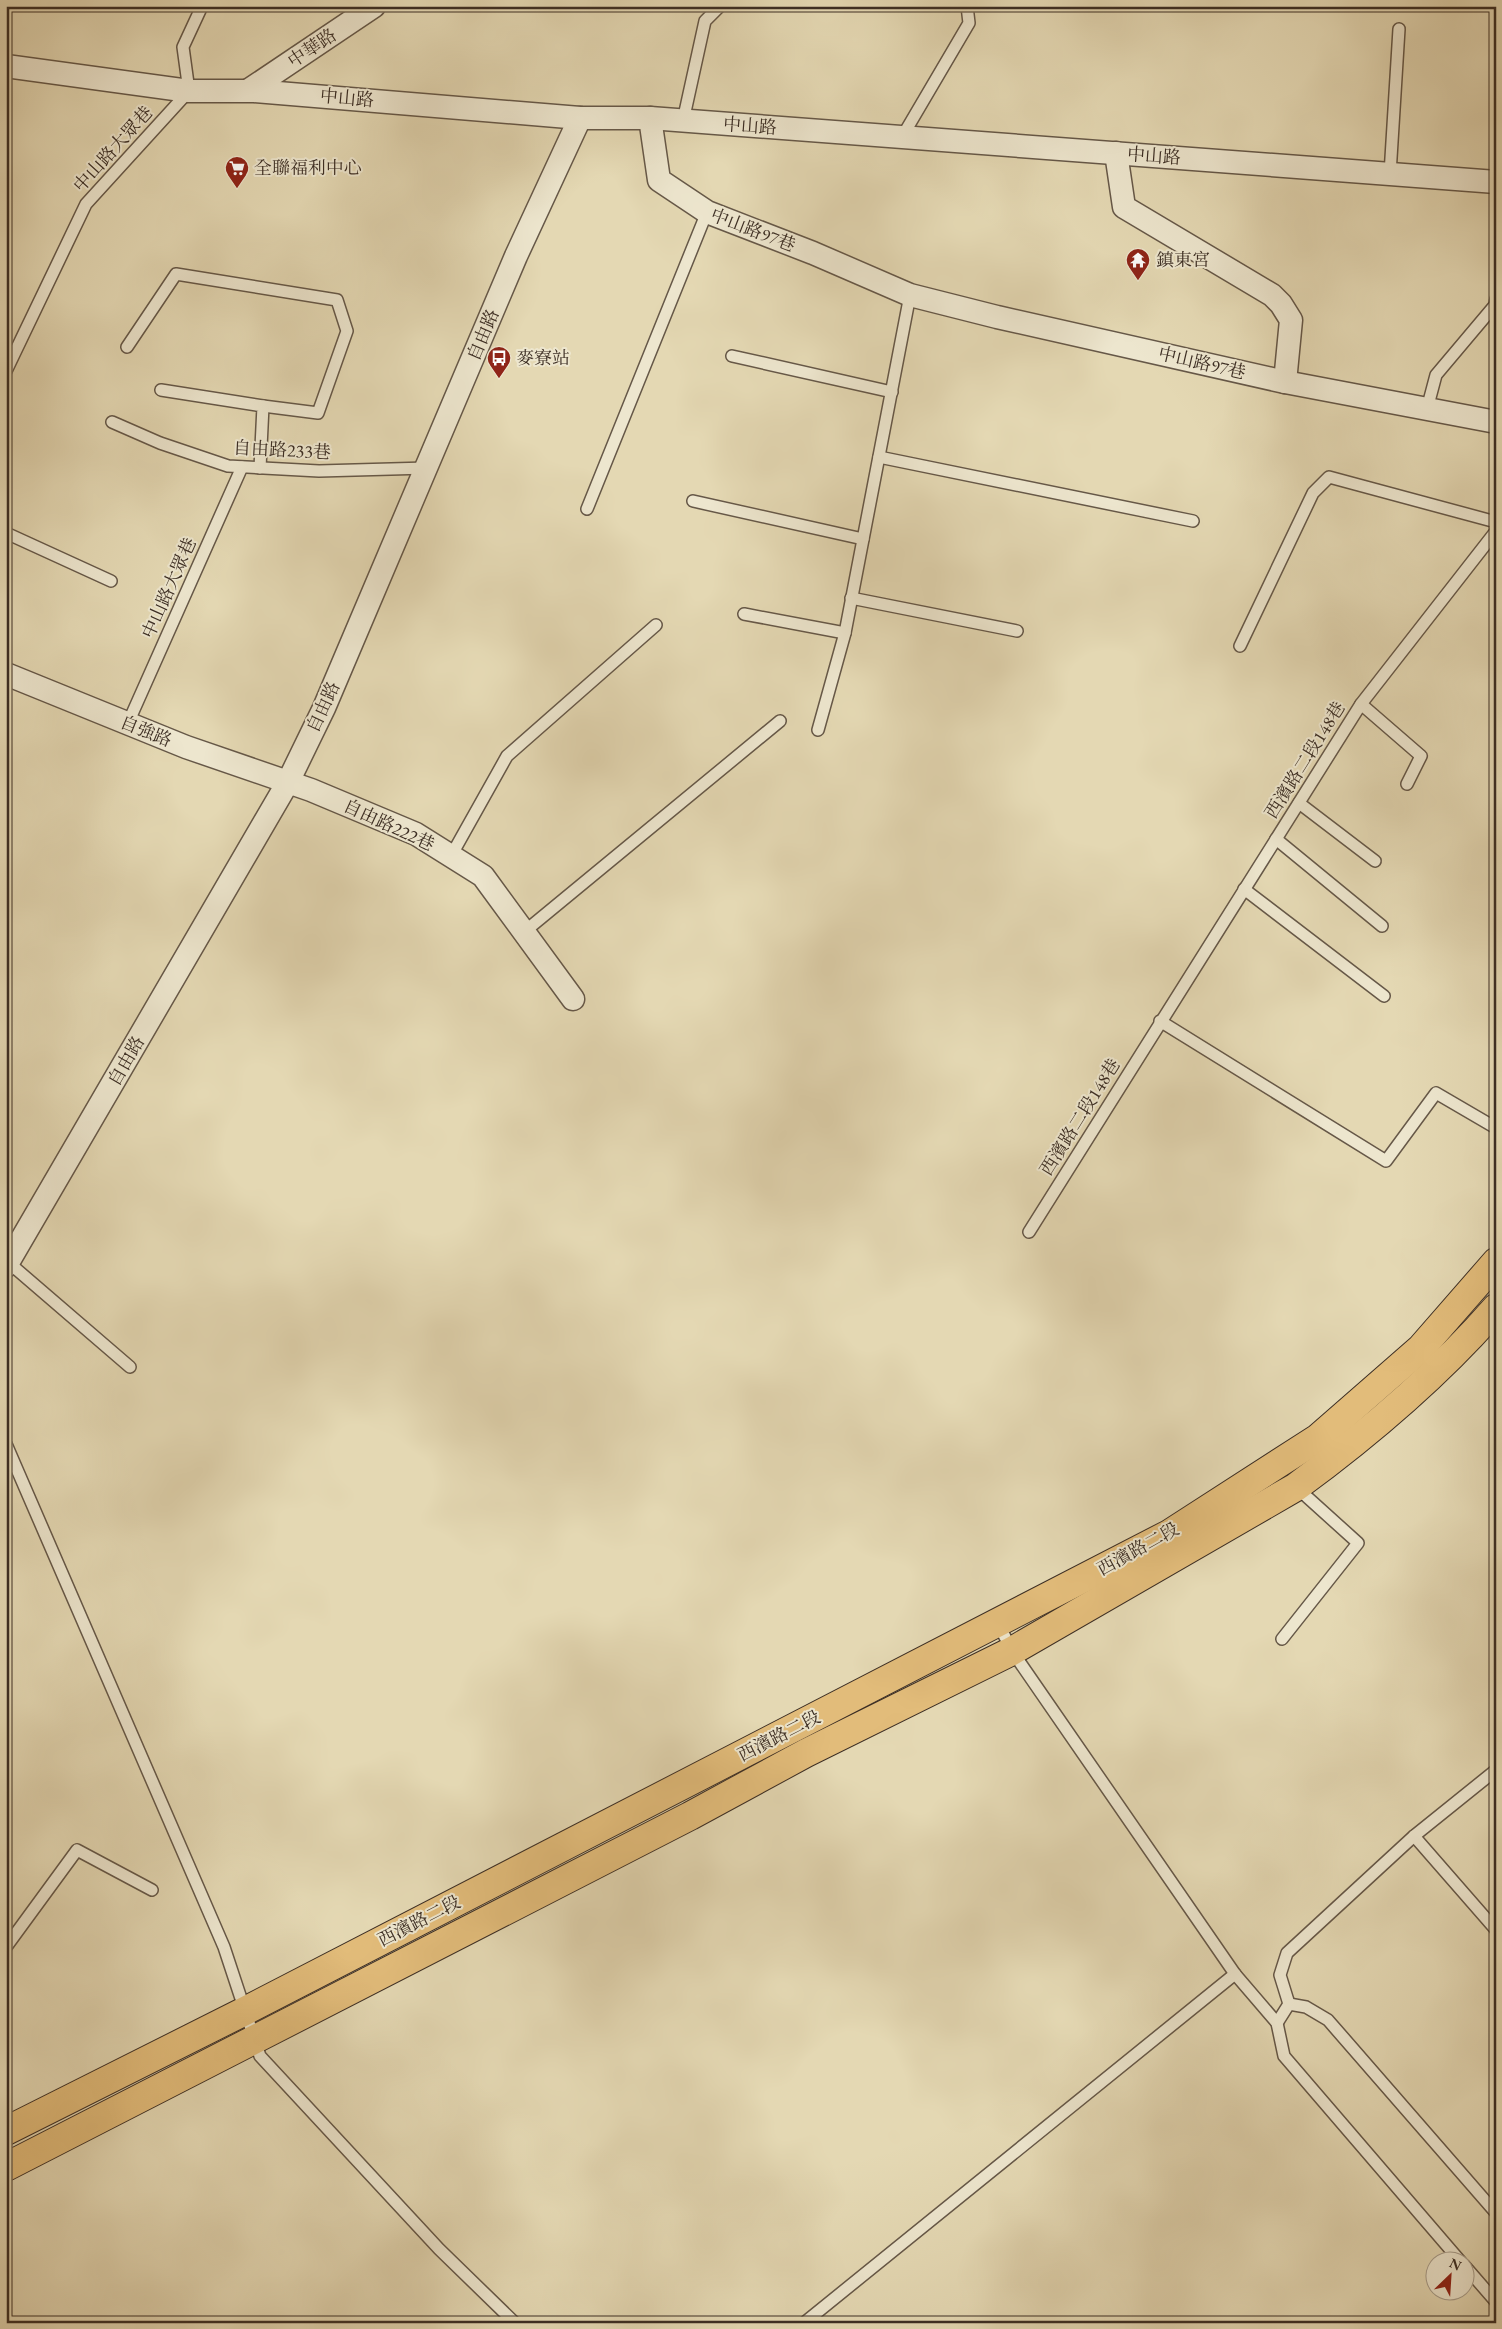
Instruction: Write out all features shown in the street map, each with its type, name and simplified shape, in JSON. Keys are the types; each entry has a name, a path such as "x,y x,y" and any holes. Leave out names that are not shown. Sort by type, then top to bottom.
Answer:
{"main road":[{"name":"西濱路二段","path":"6,2131 245,2011 998,1624 1169,1534 1318,1438 1421,1348 1496,1262"},
{"name":"西濱路二段","path":"6,2168 690,1816 806,1753 1012,1652 1296,1487 1337,1456 1420,1387 1496,1308"}],"street":[{"name":"中華路","path":"249,90 374,6"},
{"name":"中山路","path":"6,66 189,91 249,90 580,118 650,118 1496,182"},
{"name":"自由路","path":"7,1264 288,782 324,708 516,256 580,118"},
{"name":"中山路97巷","path":"650,118 659,180 707,212 813,253 910,296 1285,382 1496,422"},
{"path":"1116,153 1124,207 1272,295 1281,304 1291,320 1285,382"},
{"name":"自強路","path":"6,674 186,747 288,782"},
{"name":"自由路222巷","path":"288,782 416,834 483,876 573,999"}],"lane":[{"path":"189,91 183,47 202,6"},
{"path":"684,121 705,21 720,6"},
{"path":"902,137 969,23 967,6"},
{"path":"1390,174 1399,29"},
{"name":"中山路大眾巷","path":"6,371 86,204 189,91"},
{"path":"586,509 707,212"},
{"path":"127,347 176,274 337,300 346,332 318,413 161,390"},
{"path":"818,730 845,633 910,296"},
{"path":"1426,409 1436,375 1495,305 1496,299"},
{"path":"732,356 892,392"},
{"path":"260,468 263,406"},
{"name":"自由路233巷","path":"112,422 160,443 228,466 319,472 427,468"},
{"path":"879,457 1193,521"},
{"name":"中山路大眾巷","path":"128,723 242,467"},
{"path":"1240,646 1313,493 1329,477 1496,522"},
{"path":"693,501 863,539"},
{"name":"西濱路二段148巷","path":"1029,1232 1361,704 1496,531"},
{"path":"6,533 112,581"},
{"path":"851,598 1017,631"},
{"path":"744,614 845,633"},
{"path":"451,856 507,756 656,626"},
{"path":"1361,704 1421,756 1408,784"},
{"path":"524,932 780,721"},
{"path":"1298,803 1375,861"},
{"path":"1276,839 1382,926"},
{"path":"1244,888 1384,996"},
{"path":"1160,1021 1386,1161 1436,1093 1496,1128"},
{"path":"7,1264 130,1367"},
{"path":"6,1444 224,1946 260,2056 439,2249 515,2323"},
{"path":"1282,1639 1358,1543 1296,1487"},
{"path":"998,1624 1012,1652 1235,1974 1278,2023 1284,2056 1452,2252"},
{"path":"1278,2023 1289,2004 1280,1975 1287,1952 1414,1836 1496,1770"},
{"path":"1414,1836 1496,1930"},
{"path":"6,1947 78,1850 152,1890"},
{"path":"804,2323 1235,1974"},
{"path":"1289,2004 1306,2007 1328,2020 1496,2213"},
{"path":"1474,2277 1496,2302"}],"place":[{"name":"全聯福利中心","path":"237,189"},
{"name":"鎮東宮","path":"1138,281"},
{"name":"麥寮站","path":"499,379"}]}
